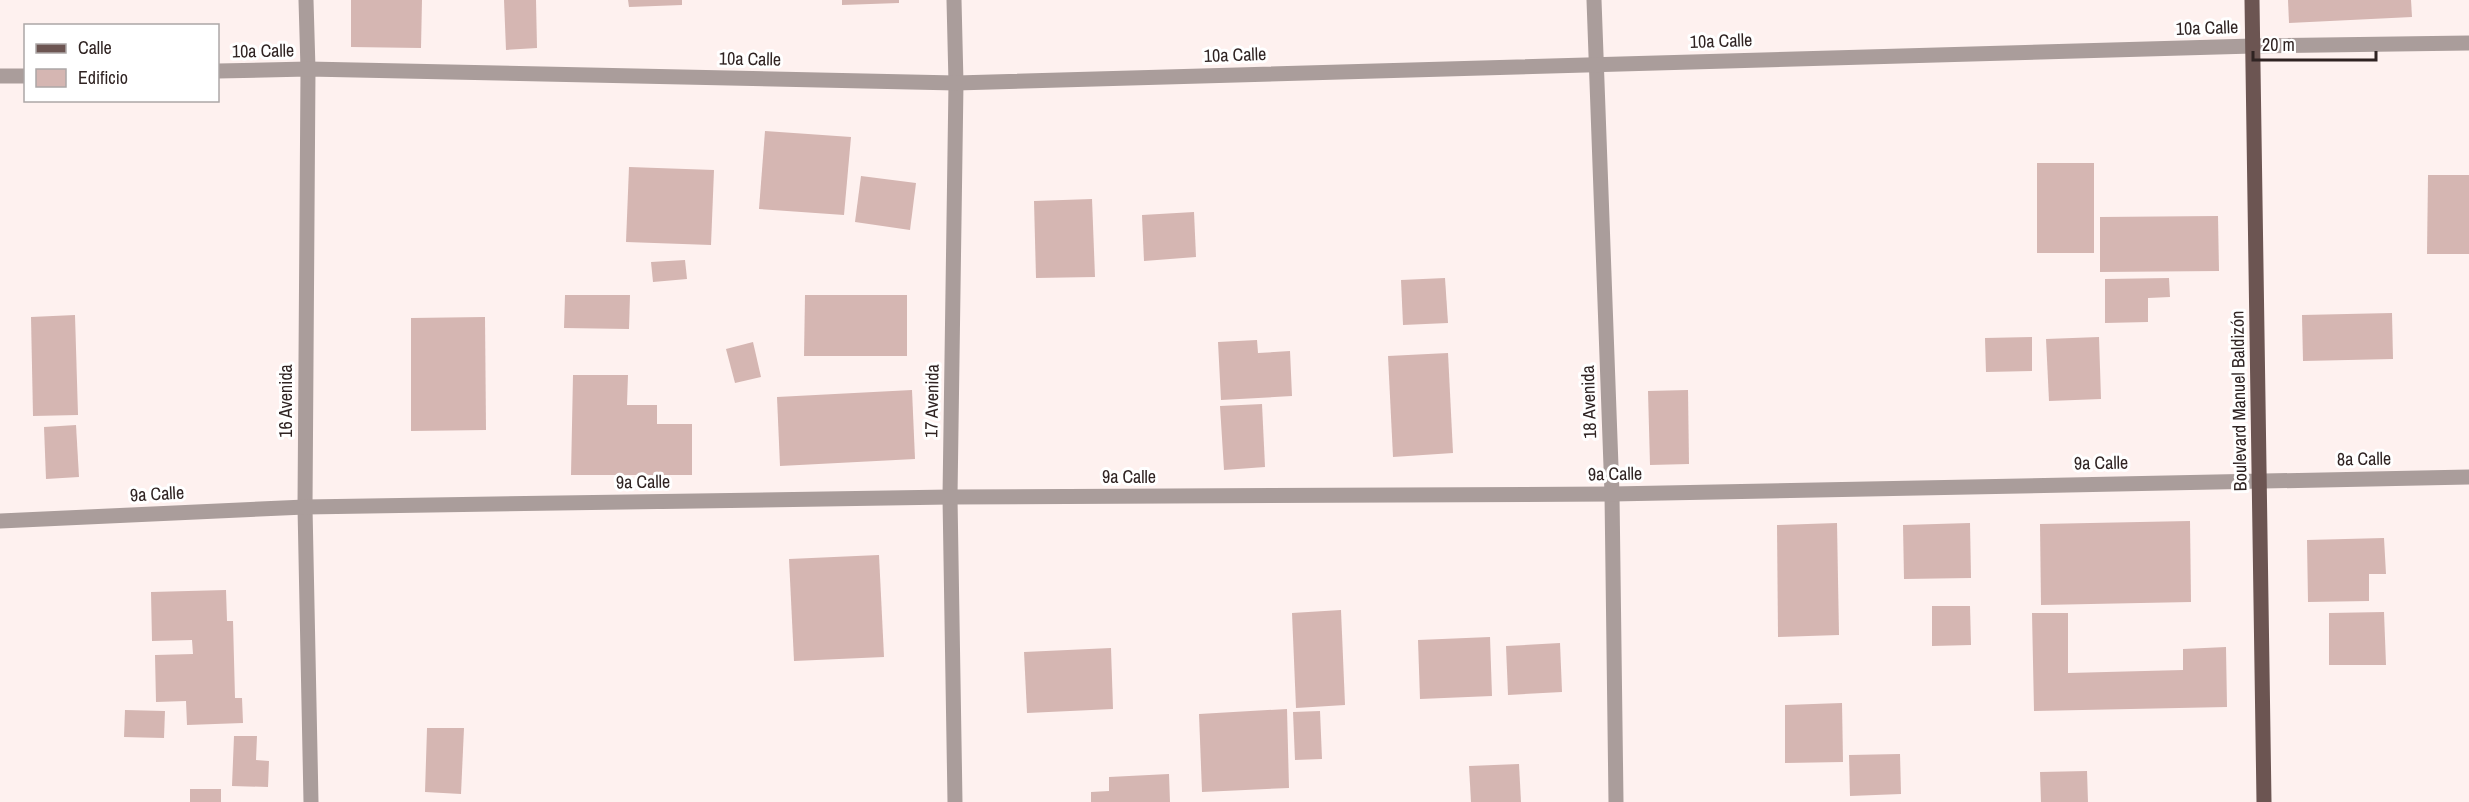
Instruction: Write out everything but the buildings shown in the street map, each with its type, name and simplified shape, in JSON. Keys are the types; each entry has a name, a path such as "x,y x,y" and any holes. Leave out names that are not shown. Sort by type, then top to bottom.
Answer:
{"main road":[{"name":"Boulevard Manuel Baldizón","path":"2252,0 2264,802"}],"street":[{"name":"16 Avenida","path":"306,0 308,69 305,507 311,802"},
{"name":"17 Avenida","path":"954,0 956,83 950,497 955,802"},
{"name":"18 Avenida","path":"1594,0 1612,494 1617,802"},
{"path":"2253,46 2469,44"},
{"name":"10a Calle","path":"219,71 308,69 956,83 2253,46"},
{"path":"0,76 24,76"},
{"name":"8a Calle","path":"2259,480 2469,477"},
{"name":"9a Calle","path":"0,521 305,507 950,497 1612,494 2259,480"}]}
